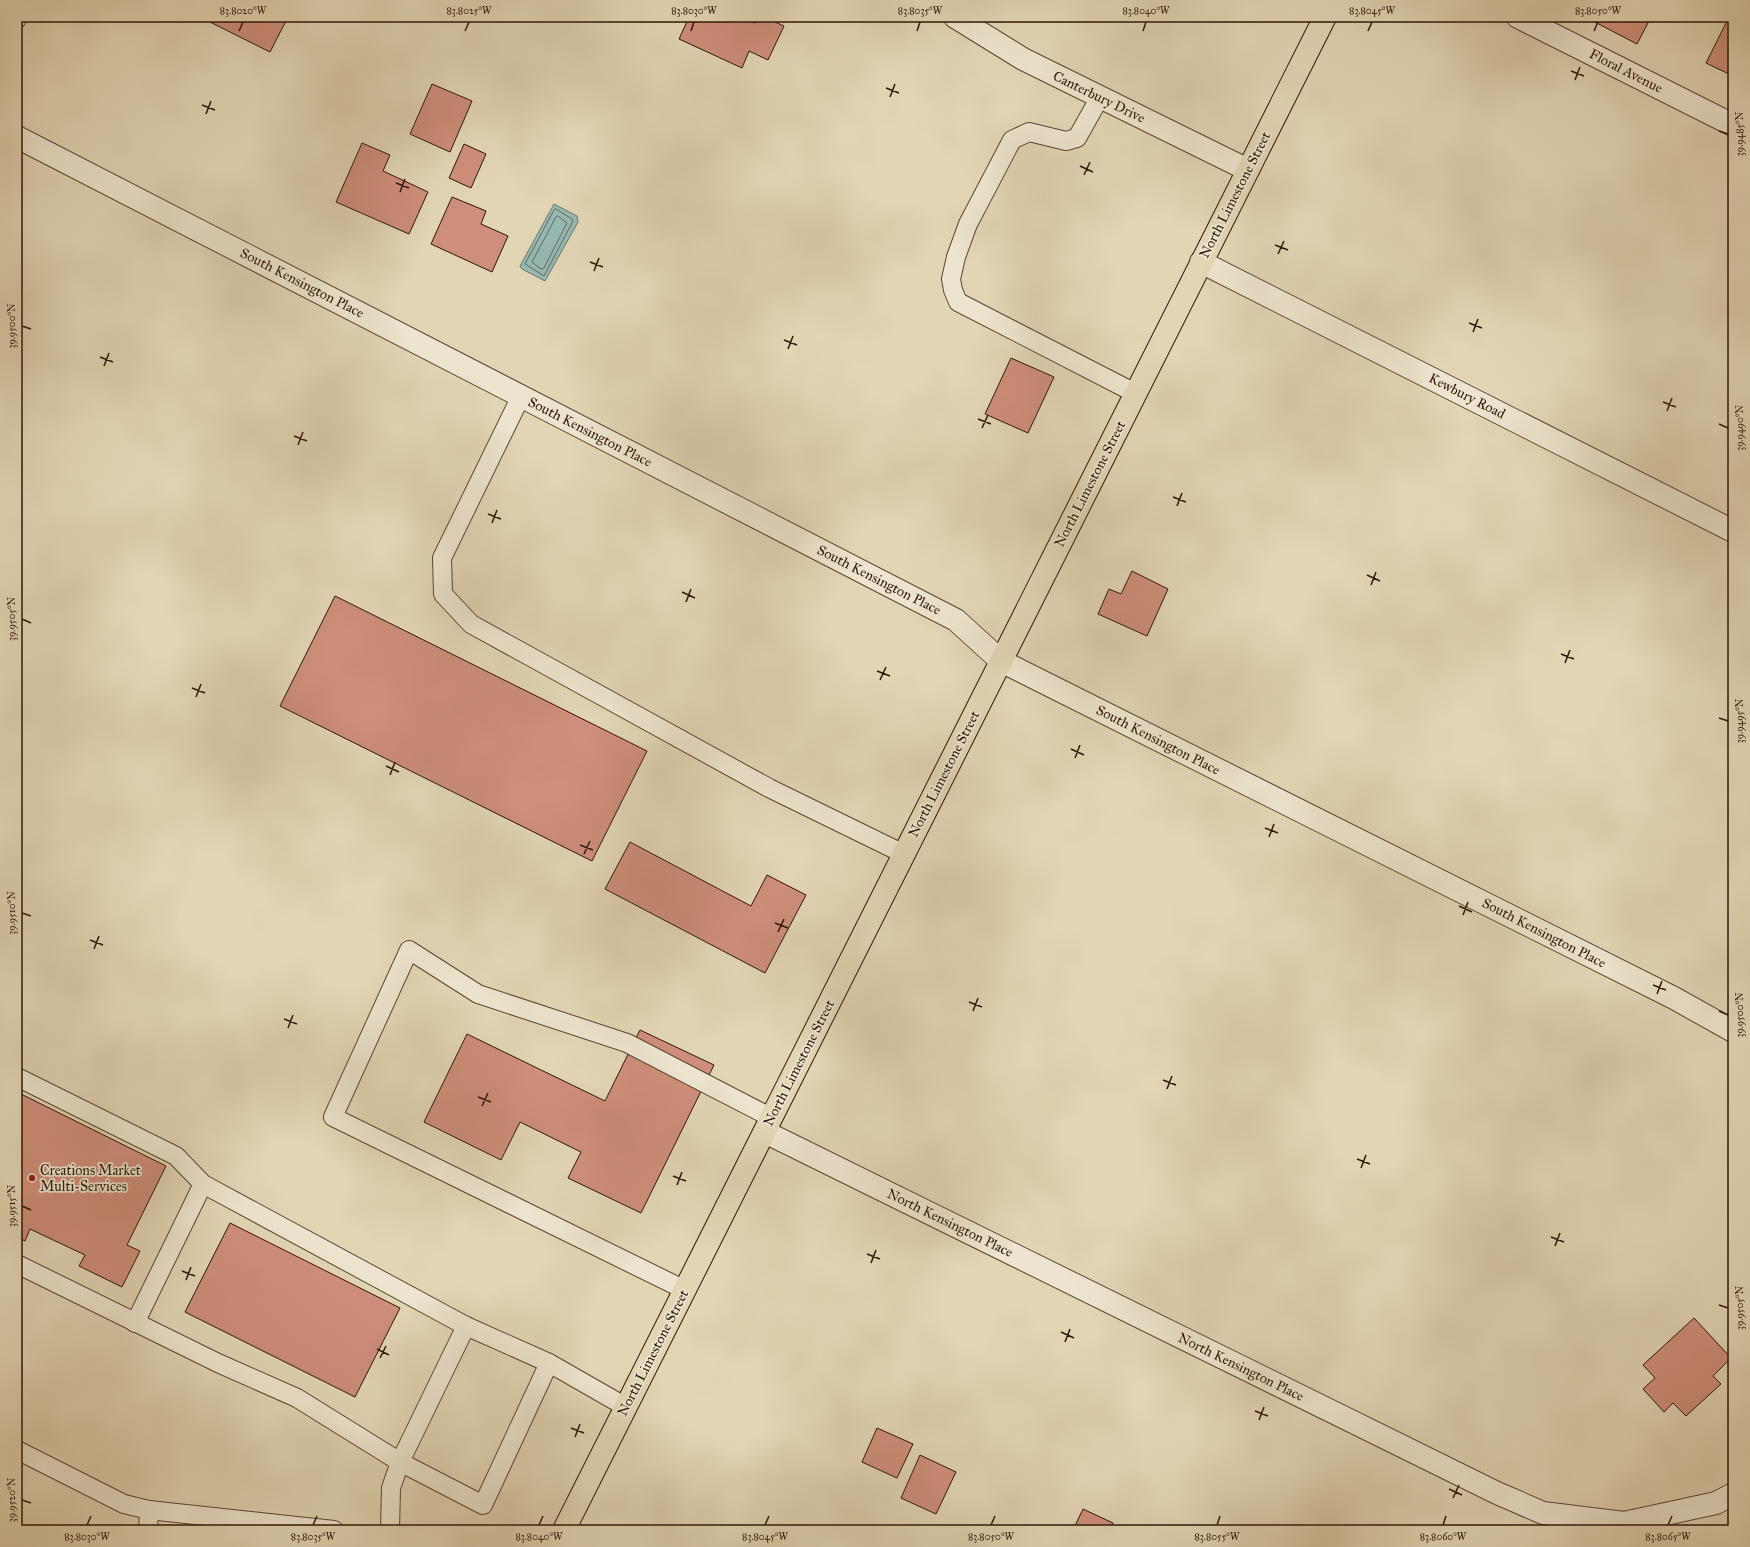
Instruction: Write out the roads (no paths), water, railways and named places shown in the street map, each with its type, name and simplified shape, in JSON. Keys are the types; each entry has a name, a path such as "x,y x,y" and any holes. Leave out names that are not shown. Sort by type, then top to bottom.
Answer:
{"main road":[{"name":"North Limestone Street","path":"564,1530 1324,17"}],"street":[{"name":"Canterbury Drive","path":"955,17 1023,59 1248,170"},
{"name":"Floral Avenue","path":"1518,17 1733,125"},
{"name":"South Kensington Place","path":"17,137 956,620 1001,661 1674,998 1733,1031"},
{"name":"Kewbury Road","path":"1202,262 1733,531"},
{"name":"North Kensington Place","path":"768,1125 1497,1493 1543,1513 1624,1524 1716,1503 1733,1494"}],"lane":[{"path":"1100,97 1077,138 1066,141 1029,132 1012,140 968,224 956,257 951,280 952,290 958,302 1135,393"},
{"path":"521,396 442,558 443,594 471,624 769,788 904,854"},
{"path":"685,1290 333,1117 409,950 478,994 627,1043 768,1125"},
{"path":"17,1077 176,1156 203,1184 466,1326 549,1363 626,1407"},
{"path":"135,1323 203,1184"},
{"path":"17,1264 135,1323 297,1398 400,1462 482,1505 549,1363"},
{"path":"390,1530 391,1488 400,1462 466,1326"},
{"path":"17,1450 124,1504 149,1510 334,1530"},
{"path":"148,1530 149,1510"}],"water":[{"path":"554,204 577,216 578,222 545,281 522,269 520,266"}],"place":[{"name":"Creations Market Multi-Services","path":"32,1178"}]}
